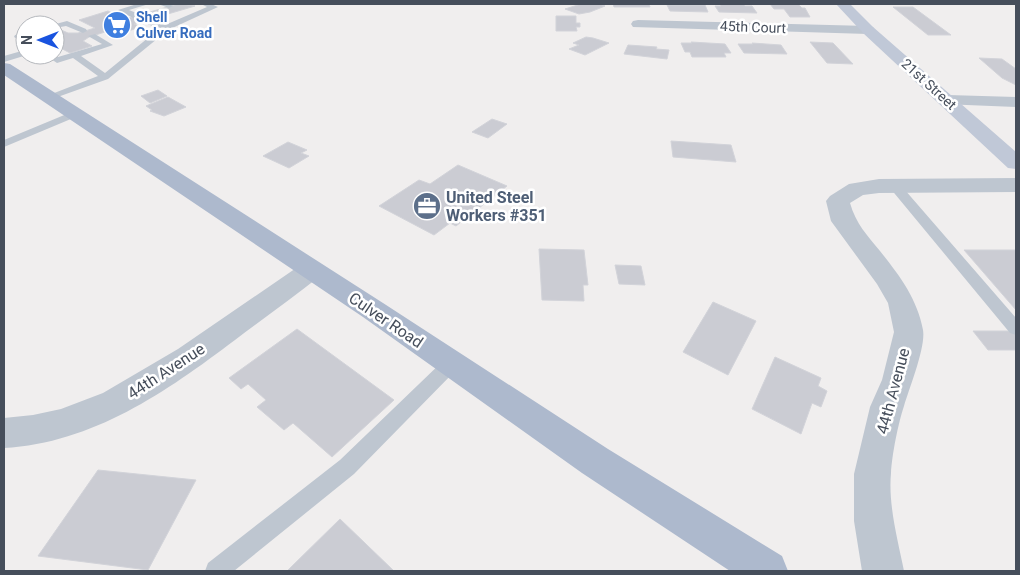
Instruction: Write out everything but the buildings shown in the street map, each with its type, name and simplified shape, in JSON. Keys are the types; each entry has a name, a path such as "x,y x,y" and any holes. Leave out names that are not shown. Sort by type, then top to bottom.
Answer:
{"main road":[{"name":"Culver Road","path":"4,67 595,461 768,571"}],"street":[{"name":"21st Street","path":"843,4 868,30 1016,163"},
{"name":"45th Court","path":"638,24 868,30"},
{"path":"948,100 1016,102"},
{"name":"44th Avenue","path":"882,571 874,521 872,474 887,408 898,380 908,332 902,304 877,264 843,221 838,201 857,189 894,185 1016,185"},
{"name":"44th Avenue","path":"4,433 28,433 81,418 128,397 171,370 311,270"}],"lane":[{"path":"157,17 195,15 214,7 204,4"},
{"path":"136,16 122,10 132,8 146,10 165,28"},
{"path":"49,97 104,78 178,17"},
{"path":"65,24 80,30 67,32"},
{"path":"65,58 109,45 91,39"},
{"path":"74,55 104,78"},
{"path":"4,67 15,60"},
{"path":"4,144 74,114"},
{"path":"894,185 1016,329"},
{"path":"216,571 347,467 451,364"}],"place":[{"name":"Shell Culver Road","path":"117,25"},
{"name":"United Steel Workers #351","path":"427,206"}]}
